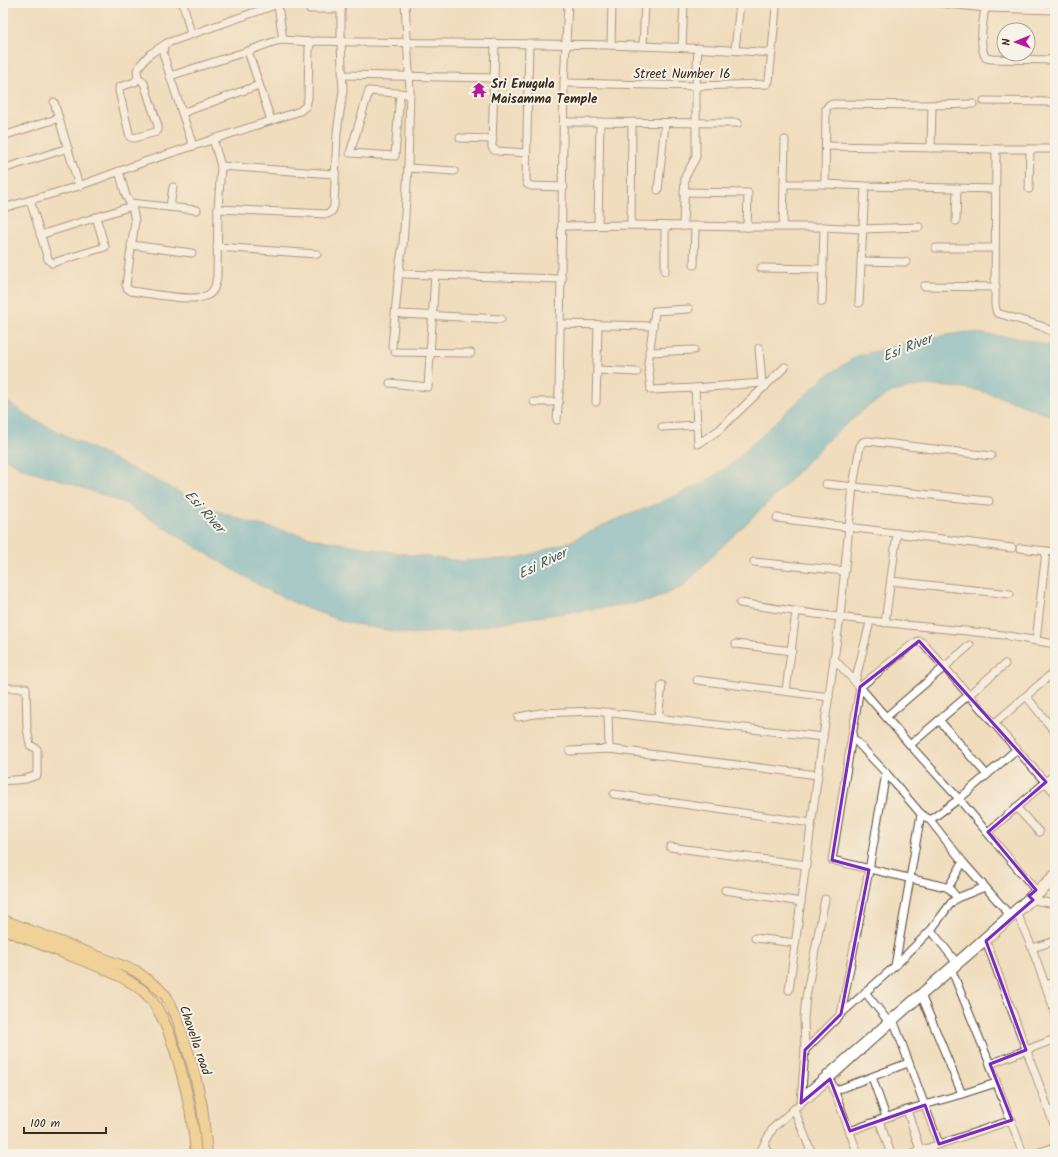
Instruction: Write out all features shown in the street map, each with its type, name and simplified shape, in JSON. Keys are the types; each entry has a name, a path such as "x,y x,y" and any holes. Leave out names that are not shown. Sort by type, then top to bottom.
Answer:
{"highway":[{"name":"Chavella road","path":"3,920 136,971 166,996 176,1015 193,1066 202,1106 207,1154"},
{"name":"Chavella road","path":"3,929 111,971 133,984 149,997 166,1023 181,1073 191,1111 196,1154"}],"street":[{"path":"183,3 191,34"},
{"path":"218,209 328,214 332,211 334,206 334,174 337,132 343,90 341,6 310,10 304,3"},
{"path":"405,3 410,94 408,168 403,245 400,262 393,349 430,353 471,354"},
{"path":"557,420 559,402 564,187 564,83 568,3"},
{"path":"611,45 612,3"},
{"path":"643,46 645,3"},
{"path":"682,47 684,3"},
{"path":"735,50 740,3"},
{"path":"940,3 1045,6 1055,10"},
{"path":"138,77 135,82 119,87 118,91 130,136 134,138 156,132 158,130 144,83 138,77 137,71 150,54 167,43 279,4 283,40"},
{"path":"989,5 982,45 983,53 986,58 1055,60"},
{"path":"170,76 283,40 311,42 317,40 611,45 772,52 776,8"},
{"path":"3,208 79,186 118,171 300,111 306,106 308,98 309,48 311,42"},
{"path":"495,43 492,147 494,150 526,153"},
{"path":"529,43 526,153 527,184 531,186 564,187"},
{"path":"164,46 163,53 193,146"},
{"path":"683,226 685,177 696,157 696,86 698,48"},
{"path":"248,51 271,120"},
{"name":"Street Number 16","path":"564,83 696,86 766,84 769,81 772,52"},
{"path":"343,75 494,78"},
{"path":"182,113 259,85"},
{"path":"400,93 395,156 350,153 369,91 400,93 410,94"},
{"path":"984,101 1055,102"},
{"path":"54,102 79,186"},
{"path":"825,184 826,109 829,105 973,104"},
{"path":"931,148 932,105"},
{"path":"3,136 58,118"},
{"path":"564,122 738,124"},
{"path":"598,225 600,122"},
{"path":"631,225 632,122"},
{"path":"658,190 665,123"},
{"path":"460,138 493,139"},
{"path":"118,171 131,204 135,221 126,285 127,288 131,291 189,298 203,298 210,294 216,285 217,276 218,209 221,166 213,139"},
{"path":"783,226 785,140"},
{"path":"826,146 1055,149"},
{"path":"3,169 68,148"},
{"path":"996,149 995,305 997,313 1042,326 1055,333"},
{"path":"1029,189 1030,149"},
{"path":"221,166 334,174"},
{"path":"408,168 454,171"},
{"path":"784,184 996,189"},
{"path":"170,208 172,186"},
{"path":"859,304 865,186"},
{"path":"956,221 957,188"},
{"path":"684,192 748,193 747,227"},
{"path":"30,200 48,259 52,262 105,247 96,217"},
{"path":"40,235 131,204 197,210"},
{"path":"563,226 783,226 863,229 918,227"},
{"path":"665,226 665,271"},
{"path":"694,265 695,226"},
{"path":"822,302 824,227"},
{"path":"131,245 192,253"},
{"path":"217,247 317,254"},
{"path":"936,248 995,248"},
{"path":"862,261 906,262"},
{"path":"761,268 823,269"},
{"path":"406,274 562,279"},
{"path":"390,383 428,387 435,275"},
{"path":"924,286 996,287"},
{"path":"689,309 655,311 648,363 651,390 763,385"},
{"path":"400,314 501,319"},
{"path":"561,324 653,326"},
{"path":"596,402 598,325"},
{"path":"759,348 763,385"},
{"path":"649,352 694,350"},
{"path":"695,388 698,444 719,430 763,385 785,367"},
{"path":"598,370 637,372"},
{"path":"534,402 559,402"},
{"path":"662,427 697,425"},
{"path":"789,990 840,617 853,486 860,446 864,442 868,441 991,456"},
{"path":"826,484 989,501"},
{"path":"777,518 1012,548"},
{"path":"885,623 897,533"},
{"path":"1020,548 1055,552"},
{"path":"1036,641 1046,551"},
{"path":"754,562 845,571"},
{"path":"891,581 1010,594"},
{"path":"740,603 796,612 1006,636 1055,644"},
{"path":"786,691 796,612"},
{"path":"869,626 858,684 852,737 832,860 948,888 957,898"},
{"path":"858,684 914,643 919,641 923,643 1055,793"},
{"path":"736,644 792,651"},
{"path":"886,717 970,645"},
{"path":"834,659 858,684 910,746 988,832 1038,892"},
{"path":"910,746 1005,664"},
{"path":"994,724 1055,671"},
{"path":"697,680 829,697"},
{"path":"658,718 662,685"},
{"path":"3,688 26,688 27,728 30,745 37,749 37,775 26,779 3,781"},
{"path":"1026,696 1054,729"},
{"path":"518,717 548,713 594,711 823,737"},
{"path":"608,712 609,749"},
{"path":"939,720 987,774"},
{"path":"852,737 886,773 921,814 930,820 963,862 1009,914"},
{"path":"570,751 609,749 818,775"},
{"path":"930,820 959,799 1017,749"},
{"path":"841,1014 886,773"},
{"path":"988,832 1055,774"},
{"path":"614,794 811,823"},
{"path":"1016,807 1038,832"},
{"path":"895,966 921,814"},
{"path":"670,847 806,865"},
{"path":"948,888 963,862"},
{"path":"759,1154 773,1128 830,1079 1009,914 1038,892 1055,873"},
{"path":"1038,892 1055,881"},
{"path":"805,1050 841,1014 895,966 931,930 951,903 957,898 985,887"},
{"path":"725,890 801,902"},
{"path":"1031,898 1055,904"},
{"path":"804,1101 807,1092 922,997 1017,913 1031,898"},
{"path":"804,1101 804,1018 806,997 825,899"},
{"path":"1017,913 1032,948 1055,1012"},
{"path":"931,930 956,962"},
{"path":"755,938 796,943"},
{"path":"986,941 1055,1127"},
{"path":"1032,948 1055,941"},
{"path":"952,971 1012,1120 1023,1154"},
{"path":"1045,985 1055,982"},
{"path":"865,992 891,1022 925,1105 939,1144"},
{"path":"922,997 962,1094"},
{"path":"990,1064 1055,1039"},
{"path":"834,1091 908,1063"},
{"path":"872,1077 886,1118"},
{"path":"830,1079 858,1154"},
{"path":"850,1131 907,1110 996,1083"},
{"path":"794,1109 812,1154"},
{"path":"907,1110 920,1150"},
{"path":"879,1120 891,1154"},
{"path":"910,1154 1012,1120"},
{"path":"764,1144 768,1154"},
{"path":"1034,1154 1055,1147"}],"highlighted area":[{"path":"919,641 1046,782 988,832 1036,890 1029,896 1033,900 986,941 1026,1050 990,1064 1012,1120 939,1144 925,1105 850,1131 830,1079 801,1103 805,1050 841,1014 869,870 832,860 860,687"}],"water":[{"name":"Esi River","path":"966,332 1019,338 1055,347 1055,420 1048,415 1003,398 973,389 925,385 892,392 867,407 828,440 775,496 710,558 684,586 650,601 515,620 458,631 410,634 348,623 303,607 265,589 124,503 55,478 23,469 3,457 3,399 33,419 217,511 251,523 327,541 411,555 462,561 515,558 569,542 612,521 657,504 704,483 734,462 825,377 857,356 916,340"}],"place":[{"name":"Sri Enugula Maisamma Temple","path":"479,90"}]}
